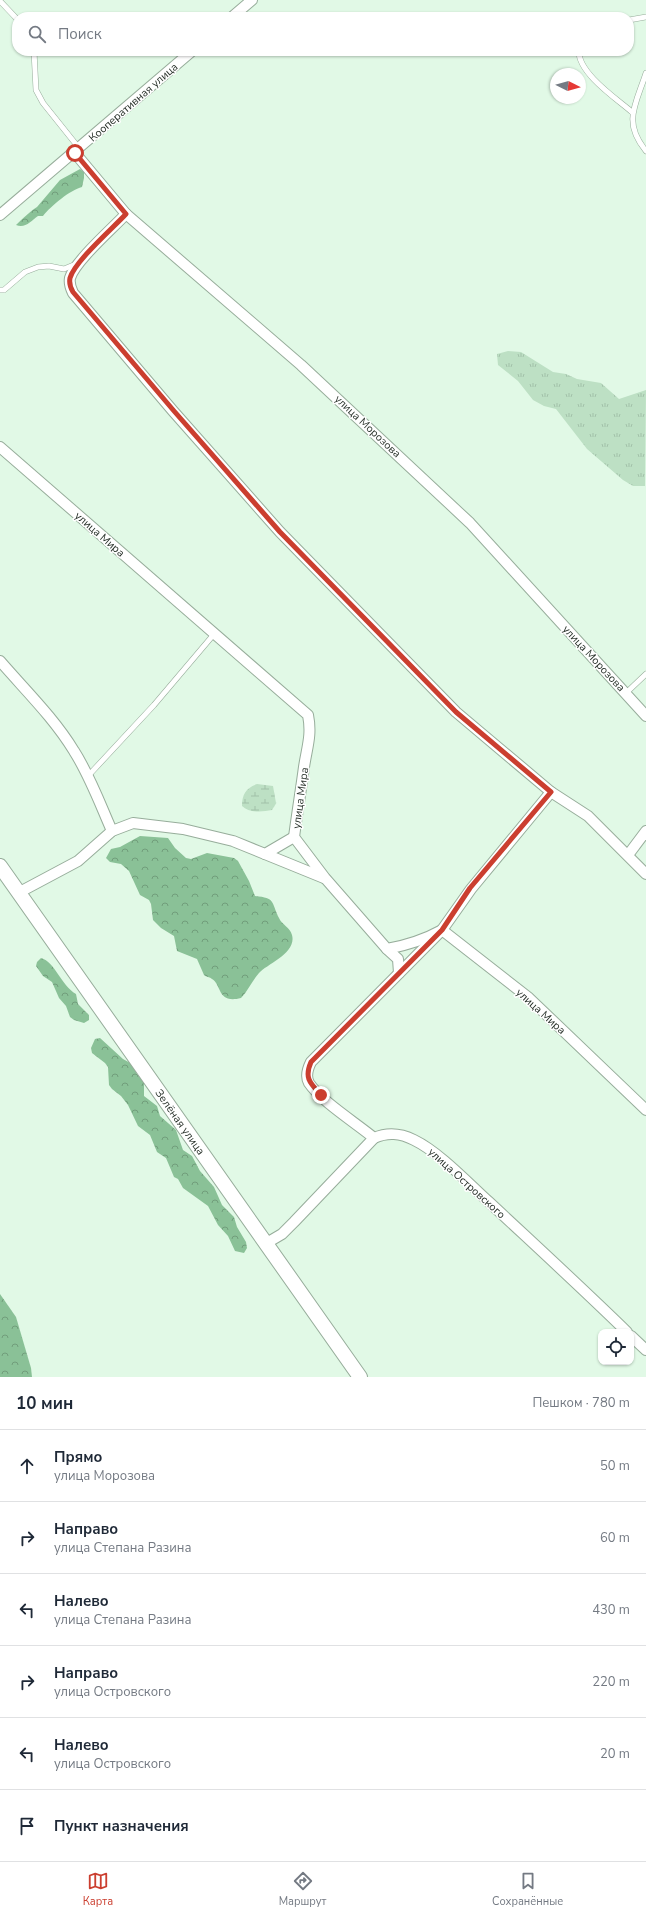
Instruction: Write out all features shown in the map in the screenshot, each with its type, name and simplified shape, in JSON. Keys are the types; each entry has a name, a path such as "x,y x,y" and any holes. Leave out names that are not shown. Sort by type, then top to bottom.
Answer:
{"street":[{"path":"238,12 252,0"},
{"name":"Кооперативная улица","path":"0,215 186,56"},
{"name":"улица Морозова","path":"77,150 126,214 345,404 470,523 646,716"},
{"path":"126,214 79,263 70,281 70,287 73,292 174,411 275,526 456,712 551,792 588,816 646,874"},
{"name":"улица Мира","path":"0,447 308,715 311,729 310,740 305,760 294,838 325,878 387,949 398,959 400,973"},
{"path":"0,662 54,722 74,750 88,776 112,831"},
{"path":"265,1244 282,1234 374,1138 321,1095 309,1082 307,1071 311,1062 442,930 470,888 551,792"},
{"path":"18,892 78,861 112,831 133,823 183,829 234,841 325,878"},
{"path":"628,855 646,831"},
{"path":"265,854 294,838"},
{"name":"Зелёная улица","path":"0,866 360,1377"},
{"path":"387,949 411,945 442,930"},
{"name":"улица Мира","path":"442,930 529,998 646,1110"},
{"name":"улица Островского","path":"374,1138 385,1134 395,1133 414,1139 427,1147 481,1195 624,1329"},
{"path":"634,1339 646,1350"}],"lane":[{"path":"0,2 12,14"},
{"path":"634,19 646,18"},
{"path":"34,56 36,90 43,103 77,150"},
{"path":"579,56 594,79 632,112"},
{"path":"646,73 632,112 633,129 639,142 646,151"},
{"path":"0,290 4,290 25,272 38,267 49,266 64,269 79,263"},
{"path":"88,776 154,705 215,633"},
{"path":"626,693 646,674"}],"green space":[{"path":"80,169 84,172 82,187 72,191 61,199 43,216 38,216 22,226 16,225 37,207 60,180"},
{"path":"508,351 521,352 553,372 566,374 577,379 601,383 619,399 646,390 645,486 633,486 623,480 587,449 556,409 544,406 533,400 518,381 498,365 497,354"},
{"path":"257,784 273,786 276,803 277,802 272,810 252,811 242,806 245,792 250,787"},
{"path":"140,836 168,838 175,848 186,858 191,859 207,853 234,858 238,861 255,896 266,898 272,902 280,920 291,932 292,941 286,953 259,973 241,998 233,999 224,996 215,982 211,978 204,975 197,959 177,951 174,936 161,928 153,920 151,904 149,900 140,895 129,871 121,864 110,862 106,858 111,849 120,847"},
{"path":"41,958 50,964 66,985 76,994 78,1004 89,1015 89,1020 84,1023 70,1017 66,1006 59,998 52,982 43,976 36,966 37,962"},
{"path":"100,1038 123,1059 132,1064 137,1074 144,1082 144,1096 157,1106 160,1116 176,1130 183,1150 192,1156 200,1171 214,1187 222,1205 234,1217 237,1227 246,1242 247,1248 244,1253 235,1251 228,1236 218,1225 208,1206 183,1188 178,1179 174,1177 166,1158 157,1152 150,1135 138,1126 128,1105 109,1085 108,1067 92,1053 91,1048 95,1039"},
{"path":"0,1294 16,1317 31,1368 32,1377 0,1377"}],"route":[{"path":"75,153 126,214 79,263 71,276 70,287 73,292 174,411 280,532 456,712 551,792 470,888 442,930 311,1062 307,1071 309,1082 321,1095"}]}
